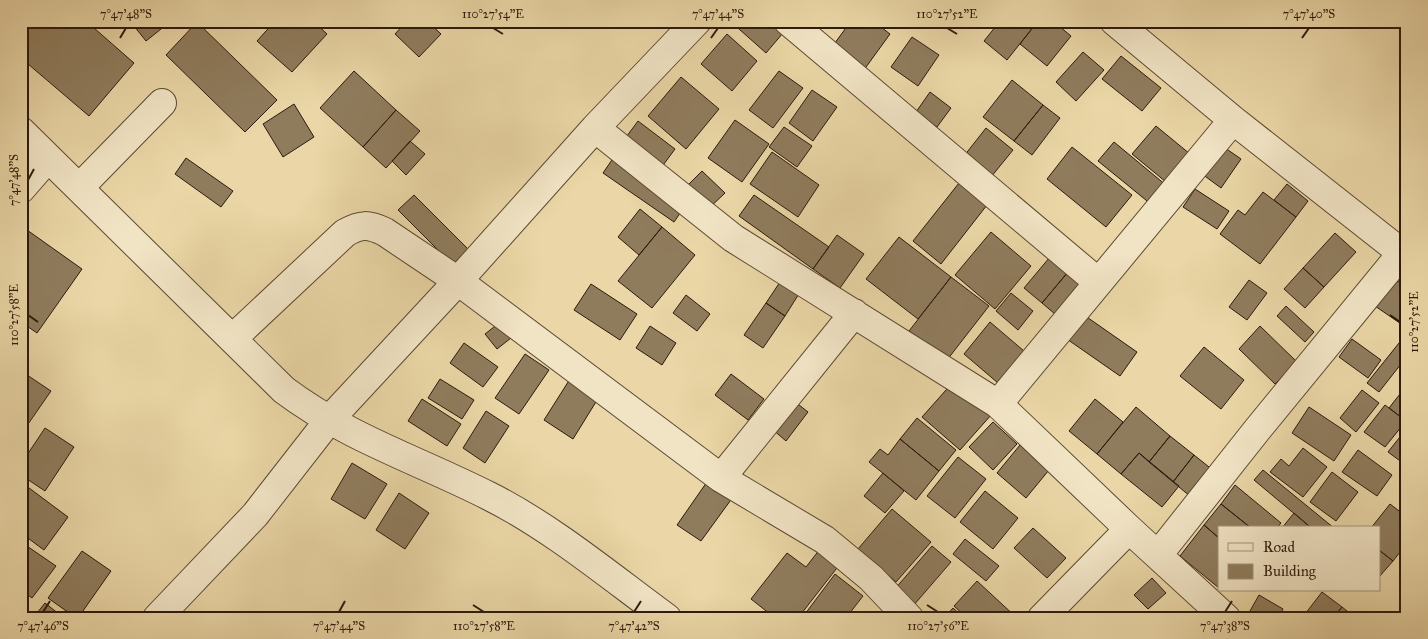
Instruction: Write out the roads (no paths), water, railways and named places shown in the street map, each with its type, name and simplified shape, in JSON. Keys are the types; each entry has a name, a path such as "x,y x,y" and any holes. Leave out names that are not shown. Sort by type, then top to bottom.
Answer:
{"street":[{"path":"156,618 249,522 329,420 458,282 595,128 697,21"},
{"path":"788,21 1098,282"},
{"path":"1114,21 1233,120 1404,255 1257,430 1158,555"},
{"path":"79,188 162,103"},
{"path":"998,404 1233,120"},
{"path":"595,128 734,238 998,404 1226,618"},
{"path":"21,131 284,390 304,405 372,443 488,496 516,511 544,528 667,618"},
{"path":"21,189 48,158"},
{"path":"232,339 345,233 358,226 374,226 458,282 721,478 825,540 871,578 909,618"},
{"path":"721,478 854,313"},
{"path":"1042,618 1129,529"}]}
